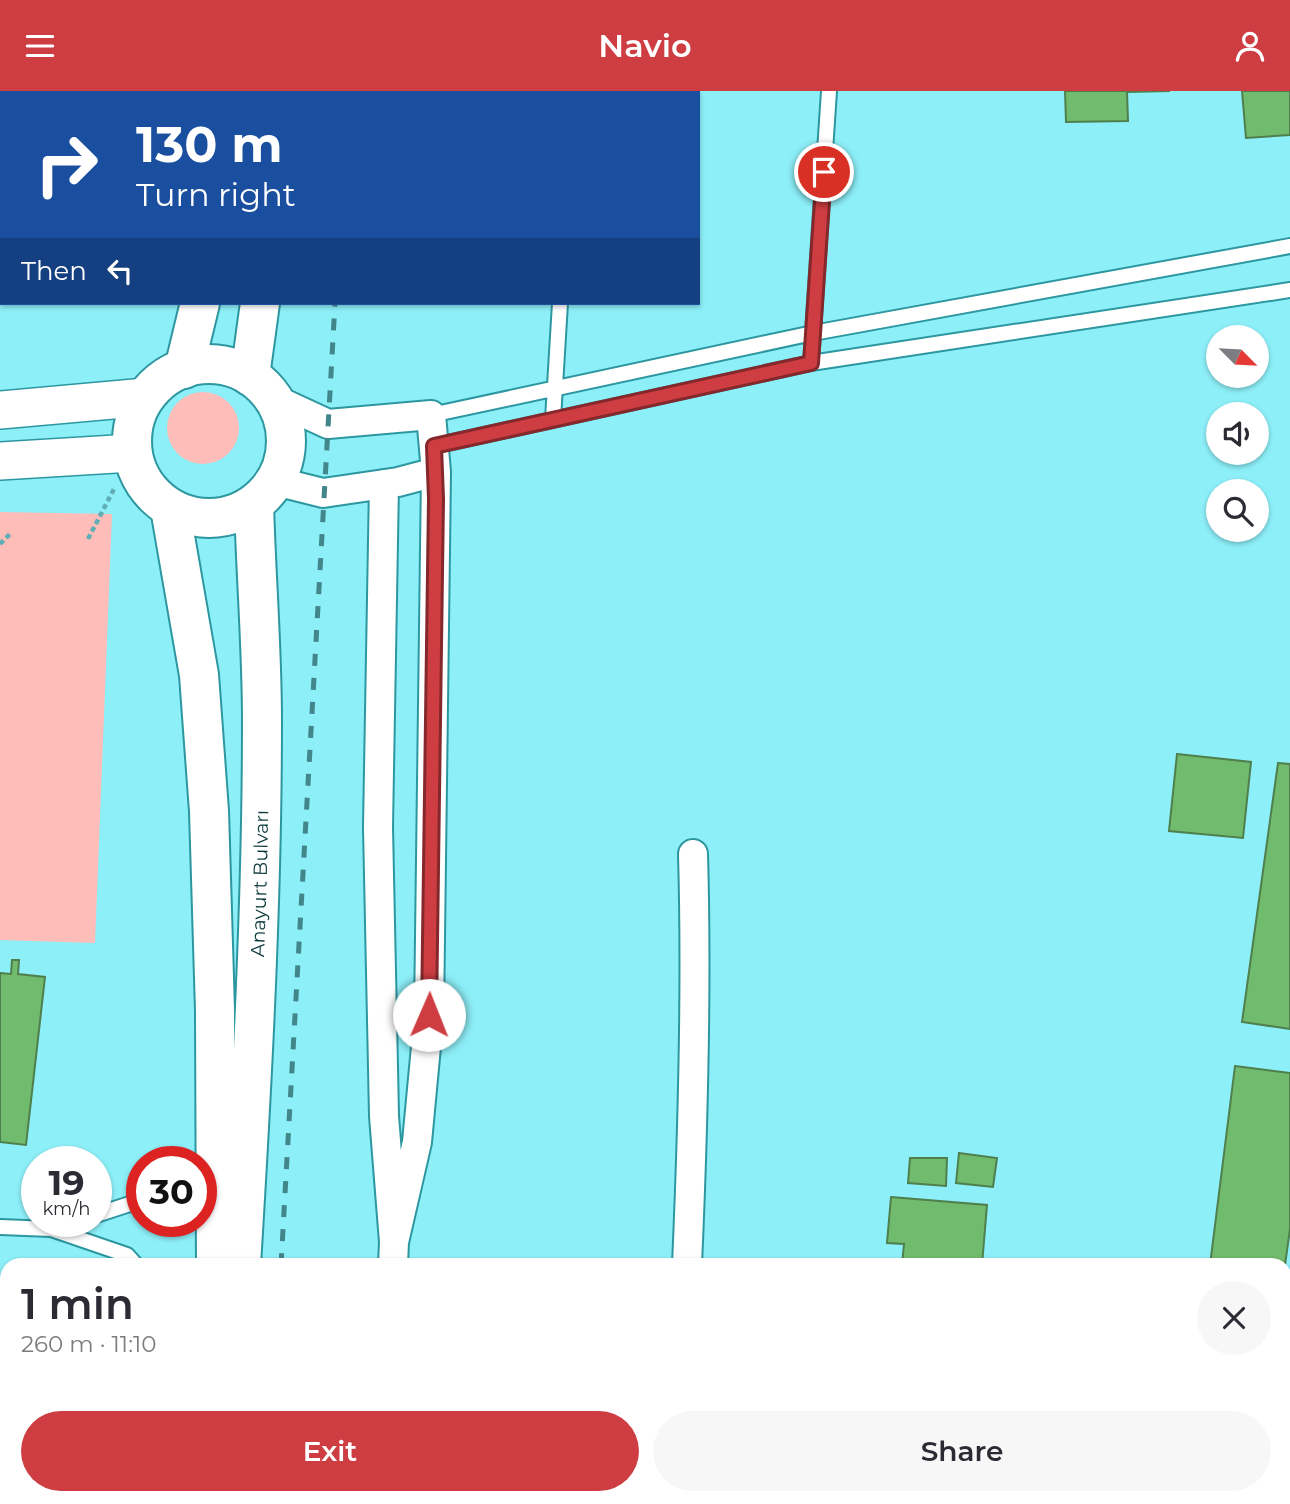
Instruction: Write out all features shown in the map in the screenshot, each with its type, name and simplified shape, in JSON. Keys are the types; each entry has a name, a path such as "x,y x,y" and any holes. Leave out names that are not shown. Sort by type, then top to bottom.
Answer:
{"main road":[{"path":"184,369 200,305"},
{"path":"260,305 262,387"},
{"path":"216,363 239,369 262,387 284,420 286,436 285,451 264,493 240,512 209,519 194,517 170,508 153,495 139,475 132,453 132,430 139,407 152,388 170,373 192,365 216,363"},
{"name":"Anayurt Bulvarı","path":"241,1258 252,1083 260,840 264,493"},
{"path":"170,508 199,675 206,770 214,958 208,1145 216,1258"}],"street":[{"path":"262,387 328,423 431,415 435,459 429,1015 417,1142 394,1253"},
{"path":"0,410 146,397"},
{"path":"0,461 132,453"},
{"path":"264,493 323,493 384,484 435,459"},
{"path":"384,484 379,840 384,1116 394,1253"},
{"path":"687,1258 695,1073 693,854"}],"lane":[{"path":"811,363 829,91"},
{"path":"431,415 814,333 1290,246"},
{"path":"435,459 552,419 811,363 1290,290"},
{"path":"552,419 560,305"},
{"path":"0,1227 21,1228"},
{"path":"74,1237 130,1258"}],"path":[{"path":"88,539 132,453"},
{"path":"0,544 10,534"}],"shaded area":[{"path":"203,392 223,398 233,408 239,428 233,448 223,458 203,464 183,458 173,448 167,428 173,408 183,398"},
{"path":"0,512 112,514 95,943 0,940"}],"building":[{"path":"1065,91 1170,91 1127,92 1128,121 1066,122"},
{"path":"1242,91 1290,91 1290,135 1246,138"},
{"path":"1177,754 1251,762 1243,838 1169,831"},
{"path":"1278,763 1290,764 1290,1029 1242,1022"},
{"path":"12,960 19,960 18,974 45,977 26,1145 0,1142 0,973 11,974"},
{"path":"1235,1066 1290,1073 1290,1229 1286,1258 1211,1258"},
{"path":"959,1153 997,1158 993,1187 956,1183"},
{"path":"910,1158 947,1158 946,1186 908,1183"},
{"path":"891,1197 987,1205 983,1258 903,1258 904,1244 887,1243"}],"railway":[{"path":"281,1258 335,305"}],"route":[{"path":"429,1015 436,499 434,446 811,363 824,172"}]}
